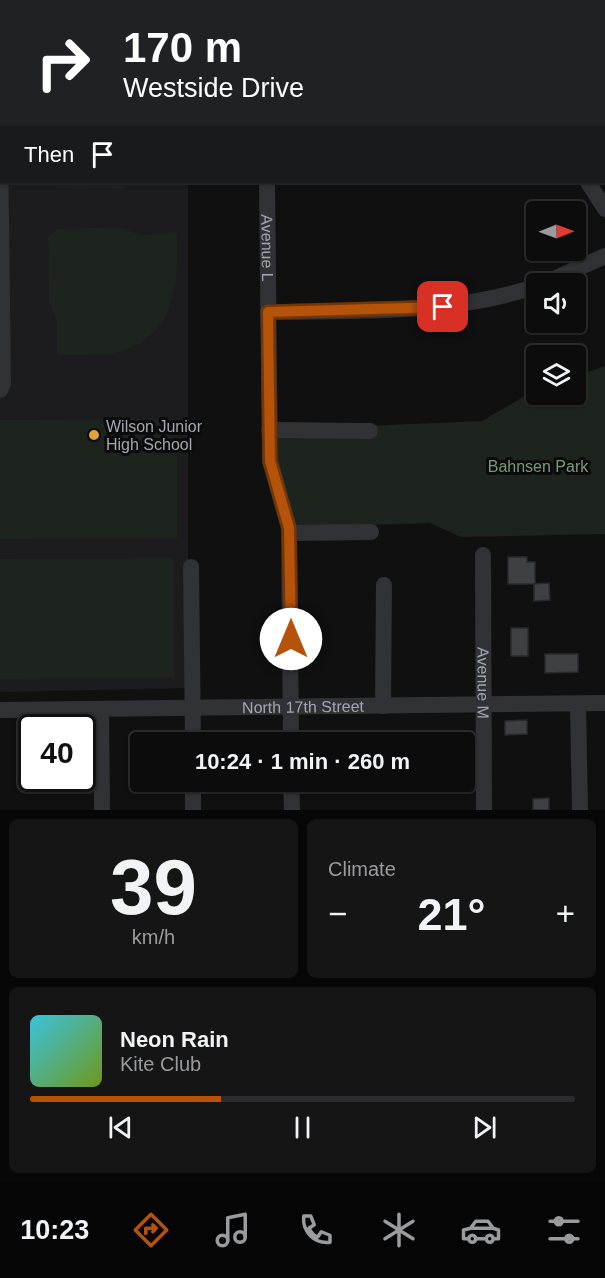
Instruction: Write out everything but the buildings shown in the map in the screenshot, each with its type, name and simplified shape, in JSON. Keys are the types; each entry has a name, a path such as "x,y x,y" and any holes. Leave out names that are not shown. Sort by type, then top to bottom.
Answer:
{"street":[{"path":"0,390 3,384 1,183"},
{"name":"Avenue L","path":"267,183 270,461 289,533 291,732"},
{"path":"589,183 605,209"},
{"path":"567,273 605,256"},
{"path":"268,312 443,307 484,300 526,289"},
{"path":"269,430 370,431"},
{"path":"289,533 371,532"},
{"name":"Avenue M","path":"483,555 484,810"},
{"path":"191,567 193,732"},
{"path":"383,706 384,585"},
{"path":"578,704 580,810"},
{"name":"North 17th Street","path":"0,710 605,704"},
{"path":"101,709 102,810"},
{"path":"193,792 193,810"},
{"path":"291,792 292,810"}],"shaded area":[{"name":"Wilson Junior High School","path":"0,183 188,183 188,688 0,692"}],"green space":[{"path":"51,183 135,183 121,189 57,188"},
{"path":"120,227 141,235 177,233 175,286 165,317 156,330 143,341 126,350 101,354 57,355 57,321 49,301 48,237 58,229"},
{"name":"Bahnsen Park","path":"605,366 605,534 461,537 430,523 289,528 269,430 482,421 526,395 526,405 586,405 586,373"},
{"path":"177,419 177,538 0,539 0,420"},
{"path":"174,558 174,678 0,679 0,559"}],"place":[{"name":"Wilson Junior High School","path":"94,435"}],"route":[{"path":"291,639 289,528 270,461 268,312 443,307"}]}
